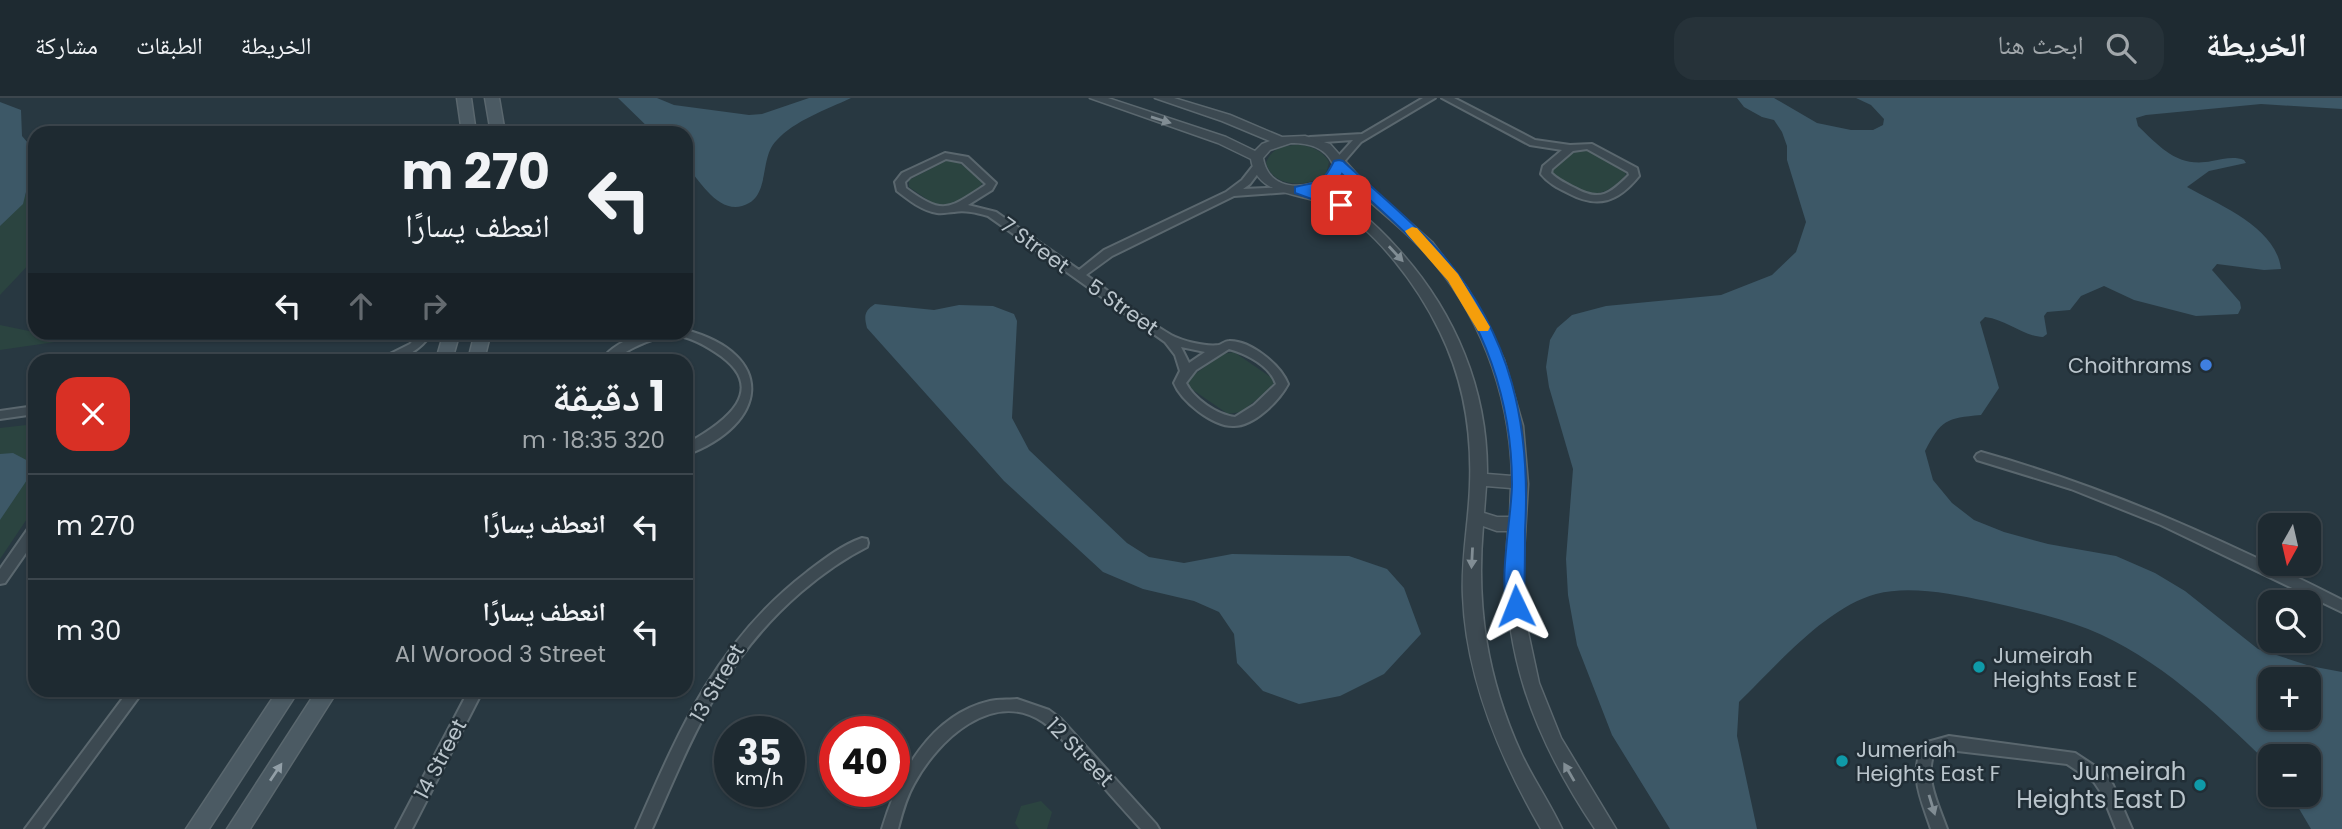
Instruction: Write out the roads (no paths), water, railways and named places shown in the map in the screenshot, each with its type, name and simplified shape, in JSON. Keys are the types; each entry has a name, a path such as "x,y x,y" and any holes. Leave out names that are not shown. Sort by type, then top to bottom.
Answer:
{"main road":[{"path":"464,98 468,126"},
{"path":"492,98 497,126"},
{"path":"199,829 284,697"},
{"path":"238,829 323,697"}],"street":[{"path":"1096,98 1222,140 1257,163 1272,184 1341,205 1358,216 1405,264 1441,317 1459,354 1471,393 1478,435 1478,480 1471,573 1473,615 1480,659 1493,706 1511,754 1552,829"},
{"path":"1161,98 1226,118 1280,141 1339,139 1367,134"},
{"path":"1230,194 1259,189 1294,190 1324,186 1333,180 1339,163 1350,146 1430,98"},
{"path":"1447,98 1533,144 1570,148 1584,145 1594,148 1629,168 1634,176 1608,198 1596,201 1583,198 1546,174 1549,166 1570,148"},
{"path":"1078,276 1108,253 1230,194 1247,181 1266,147 1280,141"},
{"path":"1310,141 1332,151 1339,163 1423,242 1469,302 1498,362 1510,399 1517,438 1520,484 1514,585 1517,626 1526,669 1541,714 1560,757 1606,829"},
{"path":"1533,144 1549,166"},
{"name":"7 Street","path":"992,214 985,202 985,190 991,183 965,159 952,156 938,158 900,182 901,189 930,210 944,212 955,208 975,209 992,214 1078,276"},
{"path":"955,208 985,190"},
{"name":"5 Street","path":"1078,276 1169,339 1192,346 1217,349 1229,345 1242,348 1277,373 1282,384 1279,390 1244,419 1229,422 1216,417 1182,389 1180,378 1186,372 1180,354 1169,339"},
{"path":"693,335 723,351 733,360 747,382 746,400 735,418 693,446"},
{"path":"400,354 414,347 421,340"},
{"path":"617,354 639,340"},
{"path":"1186,372 1217,349"},
{"path":"0,415 28,411"},
{"path":"1981,457 2067,481 2130,504 2342,606"},
{"path":"1478,480 1501,480 1520,484"},
{"path":"1476,517 1497,524 1517,524"},
{"path":"0,579 28,540"},
{"name":"13 Street","path":"644,829 709,690 733,652 778,603 832,560 862,543"},
{"path":"33,829 132,697"},
{"name":"14 Street","path":"404,829 472,697"},
{"name":"12 Street","path":"890,829 905,783 935,740 962,720 1002,707 1029,709 1053,720 1151,829"},
{"path":"1939,829 1921,767 1923,756 1929,748 1950,743 2070,758 2099,777 2108,790 2124,829"}],"water":[{"path":"618,98 657,98 674,105 749,115 762,114 809,98 851,98 801,121 776,141 768,156 758,194 751,202 739,207 721,203 693,174 693,126 647,126"},
{"path":"1737,98 1774,98 1817,123 1851,130 1873,130 1883,125 1884,119 1871,105 1856,98 2342,98 2342,109 2261,104 2136,118 2138,126 2154,142 2180,159 2189,162 2228,158 2244,160 2246,163 2209,171 2187,187 2257,229 2277,254 2281,269 2264,270 2217,264 2212,270 2240,302 2238,314 2196,316 2134,300 2104,286 2081,296 2070,310 2047,312 2044,316 2047,334 2043,337 1985,317 1980,322 1999,388 1981,415 1946,422 1925,451 1933,480 1952,503 1974,520 2004,532 2048,544 2116,556 2155,573 2185,591 2258,649 2258,653 2270,653 2315,667 2258,667 2258,730 2321,730 2321,668 2342,672 2342,829 2311,829 2298,807 2321,807 2321,744 2258,744 2258,754 2185,688 2162,671 2139,655 2088,629 1986,601 1945,593 1902,590 1876,594 1838,612 1802,640 1739,702 1737,736 1757,829 1670,829 1612,735 1577,645 1568,595 1566,559 1573,469 1549,387 1546,367 1550,340 1557,328 1572,315 1606,306 1721,295 1772,275 1796,252 1806,222 1787,160 1787,146 1774,120 1744,107"},
{"path":"0,102 21,110 22,136 28,143 28,184 23,204 0,226"},
{"path":"875,304 934,310 959,305 993,306 1014,314 1017,321 1012,418 1029,450 1127,543 1149,557 1184,563 1232,554 1349,556 1387,569 1404,588 1421,634 1384,674 1340,696 1299,704 1263,691 1237,663 1234,634 1219,612 1194,601 1143,589 1103,572 1004,481 867,328 866,314"},
{"path":"13,453 28,461 28,477 0,520 0,454"}],"place":[{"name":"Choithrams","path":"2206,365"},
{"name":"Jumeirah Heights East E","path":"1979,667"},
{"name":"Jumeriah Heights East F","path":"1842,761"},
{"name":"Jumeirah Heights East D","path":"2200,785"}]}
